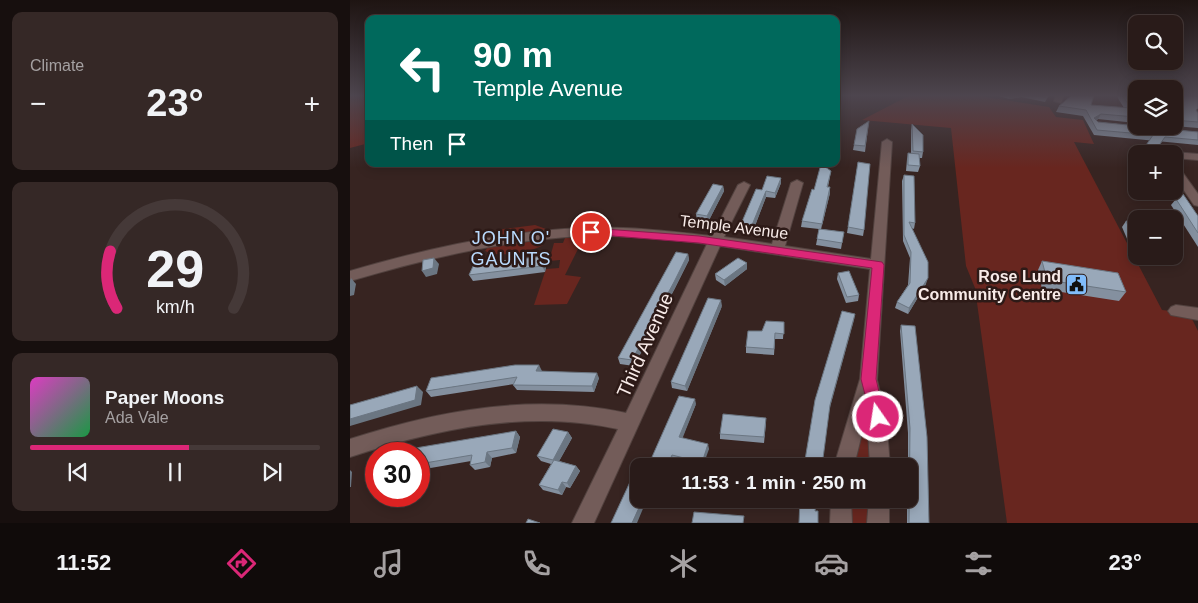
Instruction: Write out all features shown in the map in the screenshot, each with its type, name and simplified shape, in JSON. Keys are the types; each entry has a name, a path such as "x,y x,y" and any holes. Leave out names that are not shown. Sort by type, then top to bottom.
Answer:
{"street":[{"path":"846,458 853,426 869,379 887,142"},
{"path":"1183,156 1198,157"},
{"path":"1183,181 1198,202"},
{"path":"777,250 797,183"},
{"name":"Third Avenue","path":"583,523 632,423 714,242 744,185"},
{"name":"Temple Avenue","path":"350,276 396,262 455,249 561,234 591,232 714,242 878,265"},
{"path":"1176,311 1198,314"},
{"path":"869,379 878,417 880,458"},
{"path":"350,448 402,431 506,413 563,413 632,423"},
{"path":"840,508 841,523"},
{"path":"878,523 879,508"}],"shaded area":[{"path":"350,119 365,119 365,144 350,148"},
{"path":"862,120 1083,120 1094,144 1074,142 1128,245 1128,265 1138,265 1162,310 1189,313 1198,331 1198,523 1007,523 975,288 966,266 951,128"},
{"path":"535,225 546,229 540,232 493,238 490,236 503,229"},
{"path":"584,237 565,275 581,277 567,304 534,305 546,269 559,268 560,260 549,261 554,243 563,243 565,238"},
{"path":"543,240 543,245 523,252 498,254 485,251 488,247"},
{"path":"865,417 868,417 874,458 851,458"},
{"path":"849,508 872,508 871,523 850,523"}],"building":[{"path":"1091,119 1095,119 1098,122 1128,125 1128,133 1097,130"},
{"path":"1183,119 1198,119 1198,122 1183,121"},
{"path":"869,121 865,146 854,145 857,129"},
{"path":"912,124 923,135 923,152 913,151"},
{"path":"1183,130 1198,132 1198,140 1165,137 1159,145 1146,145 1153,135 1183,135"},
{"path":"908,153 919,154 920,166 908,165"},
{"path":"858,162 870,164 864,230 848,227"},
{"path":"820,167 825,167 831,171 827,187 830,187 822,224 802,221 812,189 814,190"},
{"path":"904,175 914,176 915,223 909,222 928,262 928,278 909,308 897,302 910,283 911,252 904,235"},
{"path":"767,176 781,178 775,193 766,191 752,225 741,224 756,189 762,190"},
{"path":"713,184 723,186 707,216 696,214"},
{"path":"1183,194 1198,216 1198,233 1177,200 1183,200"},
{"path":"819,229 844,232 842,243 817,239"},
{"path":"676,252 688,254 632,360 618,358"},
{"path":"545,256 542,266 469,275 474,264"},
{"path":"434,258 433,268 422,271 423,260"},
{"path":"738,258 747,263 724,280 715,274"},
{"path":"1042,261 1118,273 1126,292 1047,280"},
{"path":"849,271 859,295 847,297 838,273"},
{"path":"708,298 721,300 685,386 671,382"},
{"path":"842,311 855,314 830,405 823,458 805,458 815,400"},
{"path":"766,321 784,322 784,334 775,333 774,349 746,347 748,331 762,331"},
{"path":"901,325 915,326 927,437 929,523 909,523 909,508 918,508 918,458 910,458 910,428"},
{"path":"515,365 539,365 536,371 597,373 592,386 513,385 517,377 426,391 431,378"},
{"path":"417,386 415,400 350,419 350,405"},
{"path":"679,396 695,399 679,437 708,444 704,458 684,458 672,455 671,458 652,458"},
{"path":"723,414 766,418 764,437 720,434"},
{"path":"553,429 568,432 553,460 537,456"},
{"path":"516,431 512,448 487,452 485,462 470,465 472,455 430,462 430,446"},
{"path":"554,460 576,466 567,483 562,482 558,490 539,485"},
{"path":"630,482 630,508 639,508 632,523 611,523"},
{"path":"800,508 816,508 815,511 818,511 818,523 799,523"},
{"path":"694,512 744,516 743,523 692,523"},
{"path":"528,519 540,523 526,523"}],"place":[{"name":"Rose Lund Community Centre","path":"1077,285"}],"district":[{"name":"JOHN O' GAUNTS","path":"511,248"}],"route":[{"path":"591,232 699,240 878,265 869,379 878,417"}]}
